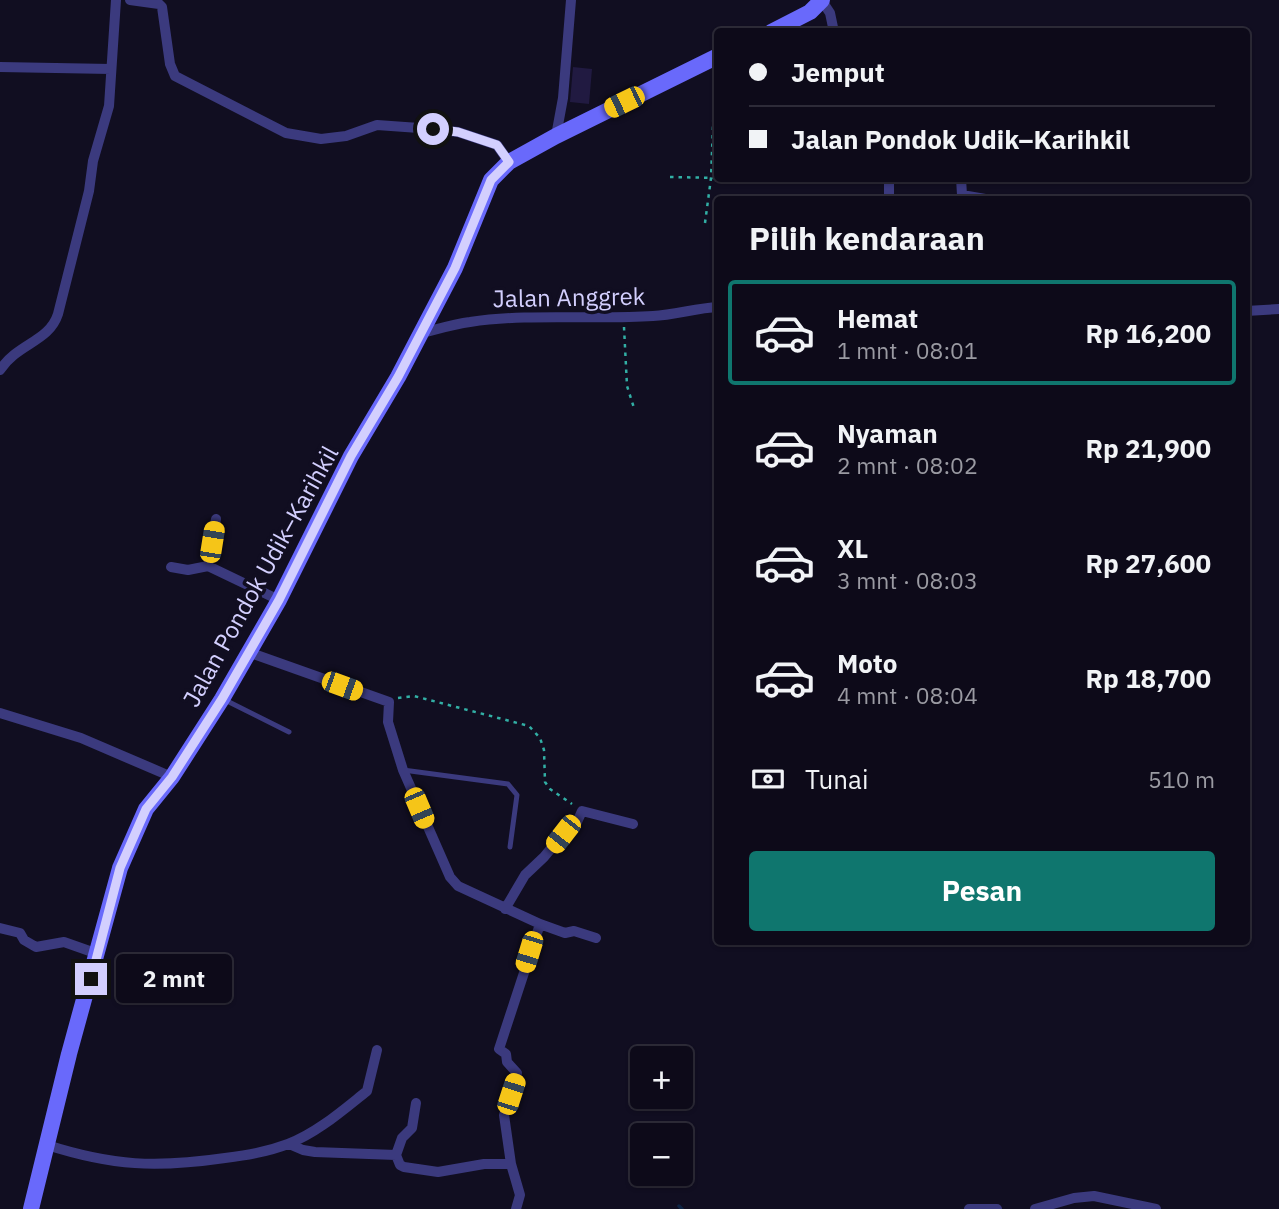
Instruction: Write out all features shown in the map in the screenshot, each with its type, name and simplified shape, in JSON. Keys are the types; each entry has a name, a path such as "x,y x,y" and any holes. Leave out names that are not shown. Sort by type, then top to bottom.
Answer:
{"street":[{"path":"0,370 7,359 46,334 55,324 89,191 93,161 109,106 116,0"},
{"path":"130,0 159,4 162,7 170,64 175,76 279,130 321,139 346,136 377,125 458,132 497,145 509,162"},
{"path":"556,136 563,98 571,0"},
{"path":"779,28 810,12 822,0 830,13 833,28"},
{"name":"Jalan Pondok Udik–Karihkil","path":"31,1209 69,1054 120,868 146,809 172,777 222,699 279,600 351,456 422,333 455,268 491,180 509,162 556,136 714,58"},
{"path":"0,67 111,69"},
{"path":"961,182 962,195 968,196"},
{"name":"Jalan Anggrek","path":"422,333 460,323 486,320 561,316 658,316 699,307 714,307"},
{"path":"1250,311 1279,309"},
{"path":"208,566 216,519"},
{"path":"171,567 188,570 208,566 279,600"},
{"path":"248,652 389,702 388,722 403,769 450,877 458,886 540,924 565,933 574,931 596,937"},
{"path":"0,713 81,738 172,777"},
{"path":"505,909 525,874 577,822 582,811 633,824"},
{"path":"516,1209 520,1195 504,1115 517,1073 507,1062 506,1054 499,1049 540,924"},
{"path":"0,928 20,933 24,940 36,947 64,942 98,954"},
{"path":"47,1145 96,1159 155,1165 263,1152 289,1144 315,1130 367,1091 377,1050"},
{"path":"416,1103 412,1128 402,1138 397,1155 404,1167 439,1172 484,1164 512,1164"},
{"path":"289,1144 315,1152 397,1155"},
{"path":"1035,1209 1074,1198 1094,1196 1156,1209"},
{"path":"969,1209 997,1209"}],"lane":[{"path":"222,699 289,732"},
{"path":"403,769 508,784 517,795 510,847"}],"path":[{"path":"705,223 714,131"},
{"path":"670,177 714,178"},
{"path":"624,316 627,386 634,408"},
{"path":"389,702 396,698 414,696 529,726 540,737 544,750 545,782 550,789 582,811"}],"building":[{"path":"573,67 592,69 589,104 570,102"}],"waterway":[{"path":"679,1206 682,1209"}],"route":[{"path":"91,979 120,868 146,809 172,777 222,699 279,600 351,456 398,377 455,268 491,180 509,162 497,145 458,132 433,129"}]}
